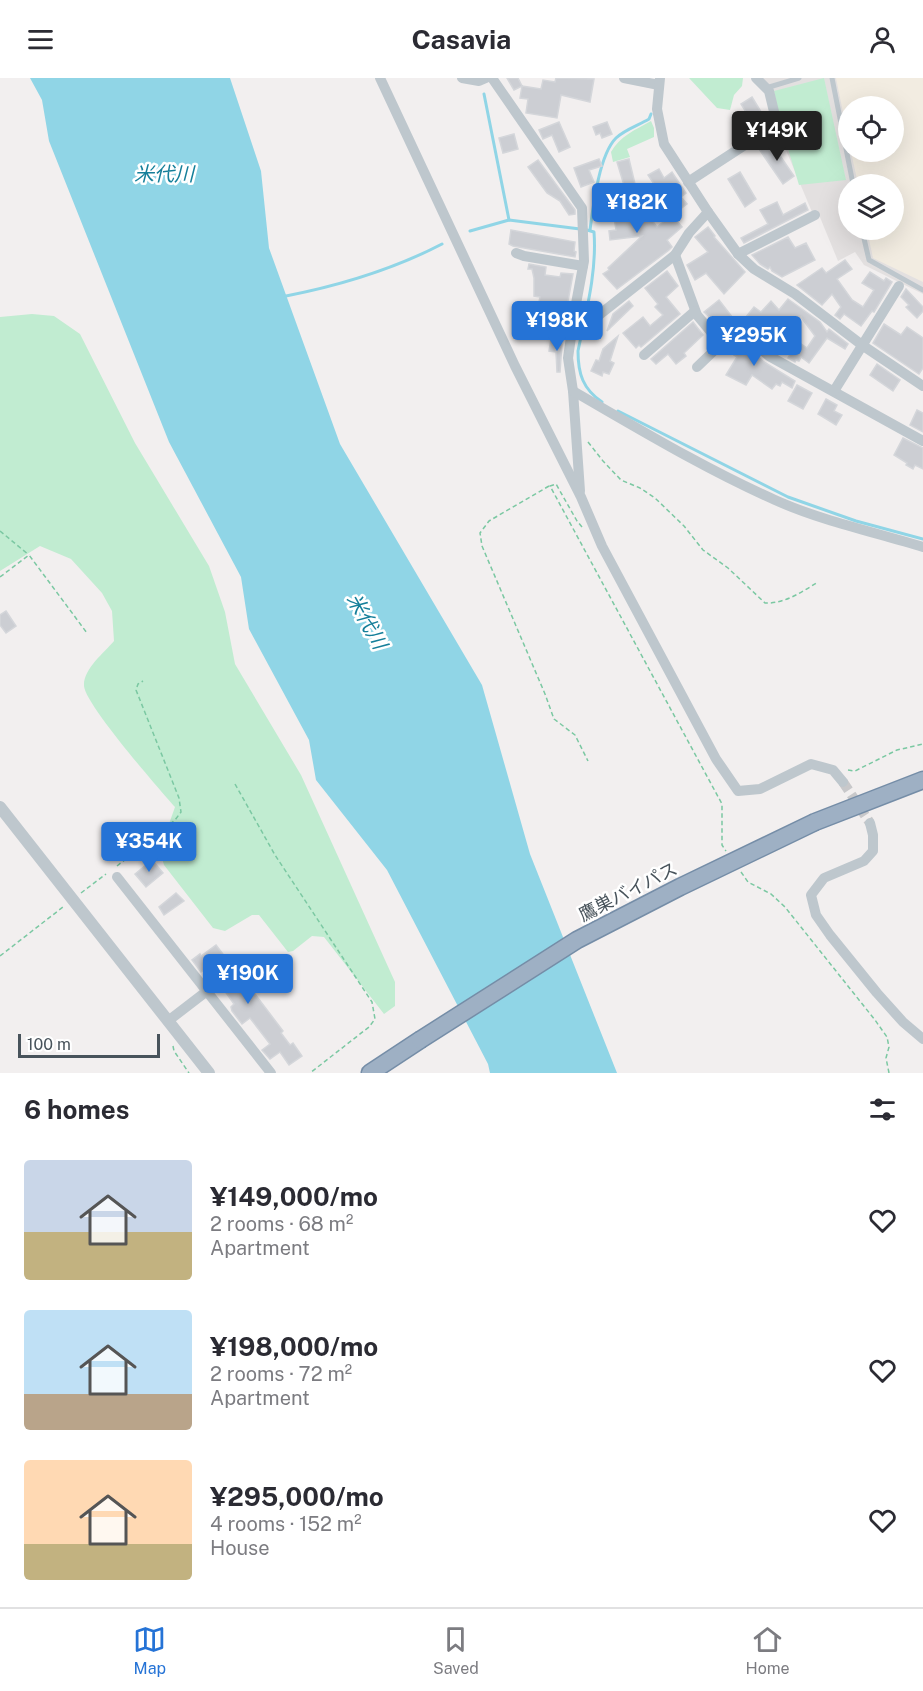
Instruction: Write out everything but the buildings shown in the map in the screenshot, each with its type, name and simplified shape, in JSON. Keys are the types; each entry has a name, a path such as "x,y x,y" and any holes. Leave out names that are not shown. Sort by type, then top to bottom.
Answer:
{"highway":[{"name":"鷹巣バイパス","path":"370,1073 578,940 680,886 815,822 923,780"}],"street":[{"path":"380,78 515,366 581,497 602,546 716,759 738,791 760,789 812,764 833,770 843,782"},
{"path":"462,78 479,81 486,78"},
{"path":"492,78 582,208 583,266 578,310 568,358 573,391 581,497"},
{"path":"624,78 659,81 657,109 664,144 738,254 754,269 795,294 862,345 923,386"},
{"path":"688,182 777,124 769,91 756,78"},
{"path":"578,310 599,315 675,255 689,233 708,212"},
{"path":"738,254 815,215"},
{"path":"516,253 583,266"},
{"path":"675,255 695,311 720,345 697,367"},
{"path":"834,391 899,286"},
{"path":"644,355 695,311"},
{"path":"712,333 731,325 737,327 769,356 923,441"},
{"path":"573,391 715,470 776,500 844,524 923,546"},
{"path":"0,807 209,1073"},
{"path":"870,823 873,852 864,861 824,878 811,895 816,915 830,935 903,1022 923,1039"},
{"path":"114,872 271,1073"},
{"path":"168,1021 207,991"}],"lane":[{"path":"766,88 799,78"},
{"path":"832,78 851,174"},
{"path":"864,240 869,260 923,290"}],"path":[{"path":"575,420 584,437 621,480 640,488 655,498 684,526 703,550 728,568 765,603 773,603 799,594 818,582"},
{"path":"585,529 577,521 556,484 489,522 480,533 482,546 546,694 554,719 575,735 588,761"},
{"path":"550,486 722,804 722,844 728,854"},
{"path":"0,531 29,555 87,633"},
{"path":"0,577 29,555"},
{"path":"0,956 72,899 114,872 175,820 181,812 179,798 136,690 138,684 143,681"},
{"path":"833,770 855,771 897,750 923,744"},
{"path":"235,784 275,855 372,1002 375,1019 369,1027 310,1073"},
{"path":"741,873 748,882 771,894 784,907 875,1020 887,1037 889,1047 886,1058 889,1073"}],"shaded area":[{"path":"761,78 923,78 923,294 864,265 855,252 838,261 817,210 812,212 778,131 772,90"}],"green space":[{"path":"689,78 743,78 742,86 734,95 730,110 717,108"},
{"path":"824,78 838,143 838,162 842,162 845,174 838,174 838,181 799,185 781,126 774,91"},
{"path":"651,121 654,137 627,149 630,157 613,162 611,152 619,142"},
{"path":"32,314 54,316 80,334 135,443 209,566 225,612 235,664 301,775 395,982 395,1006 384,1014 324,937 312,936 293,951 288,952 259,915 252,915 225,931 213,928 164,865 159,848 175,807 96,710 84,686 90,667 114,641 112,611 102,593 71,559 40,546 0,571 0,317"}],"sand":[{"path":"836,78 923,78 923,282 873,258 869,240 904,240 904,174 856,174 853,162 904,162 904,96 840,96"}],"water":[{"name":"米代川","path":"30,78 230,78 261,171 269,248 340,444 482,685 530,854 617,1073 490,1073 488,1064 387,870 316,780 309,740 249,629 241,577 169,442 49,141 42,100"}],"waterway":[{"path":"484,94 509,220"},
{"path":"590,230 601,169 610,146 619,135 649,119 651,114"},
{"path":"470,231 509,220 580,229"},
{"path":"587,230 594,232 594,262 578,359 586,386 602,402"},
{"path":"286,296 366,276 404,262 442,244"},
{"path":"618,411 788,497 856,521 923,539"}],"tunnel":[{"path":"843,782 870,823"}]}
